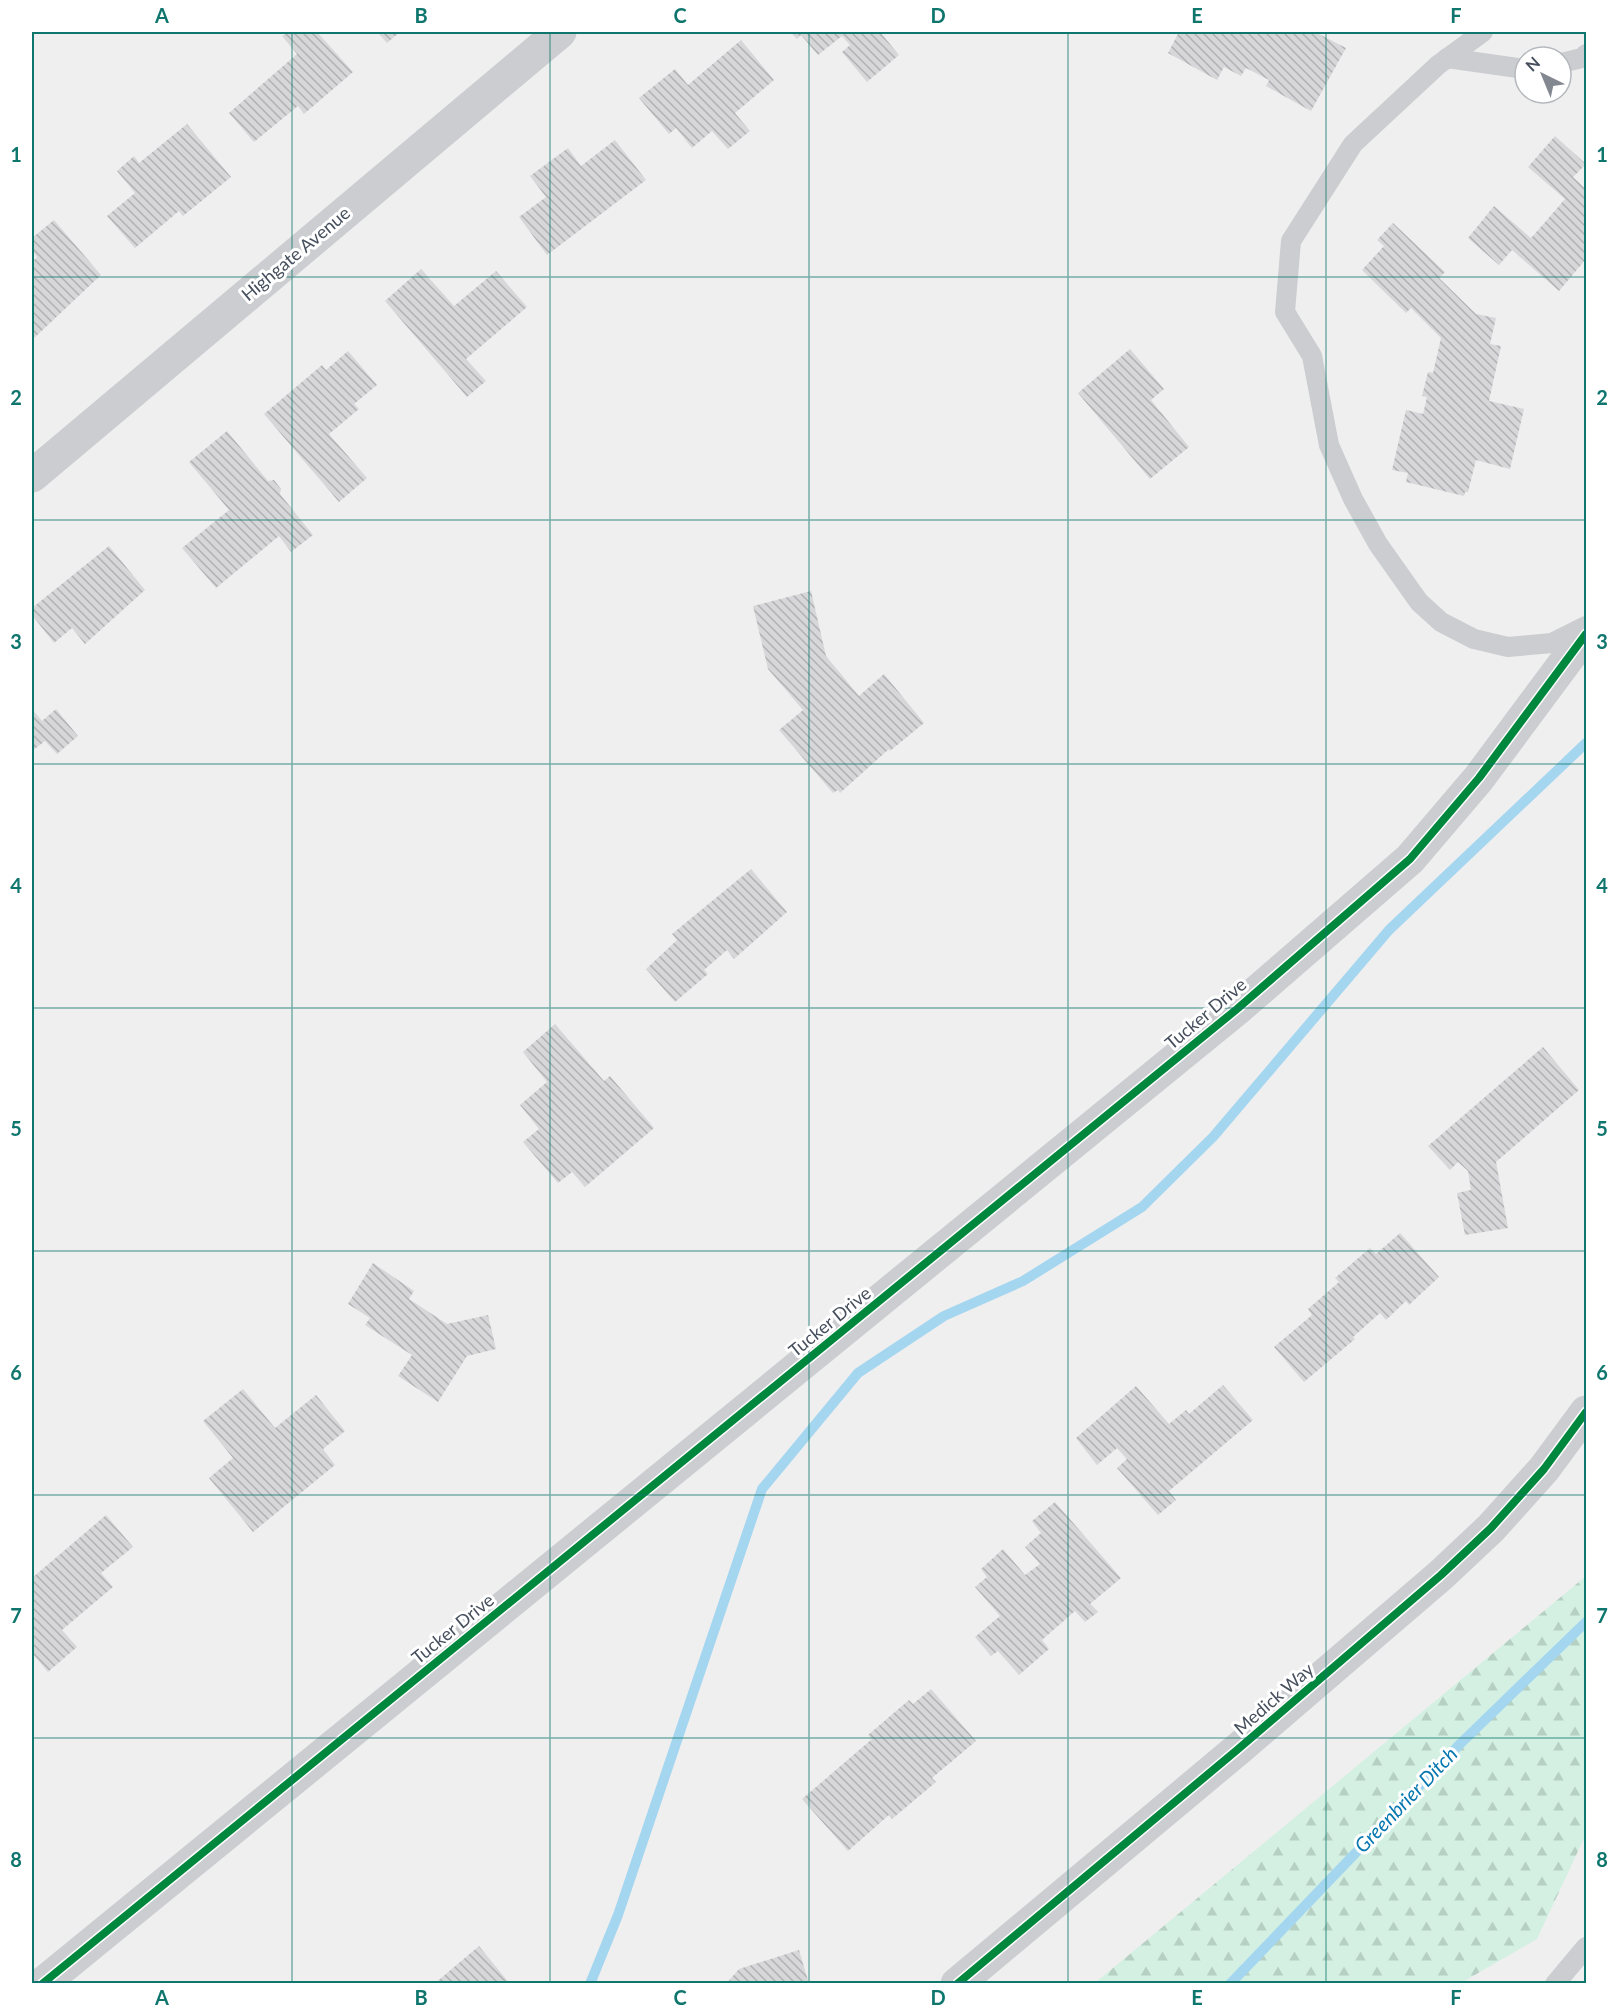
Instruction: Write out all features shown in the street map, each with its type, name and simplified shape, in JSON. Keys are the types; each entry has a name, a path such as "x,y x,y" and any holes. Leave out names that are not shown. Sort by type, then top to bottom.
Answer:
{"street":[{"name":"Highgate Avenue","path":"32,476 560,32"},
{"name":"Tucker Drive","path":"42,1983 1228,1017 1369,895 1410,859 1479,778 1587,634"},
{"name":"Medick Way","path":"957,1983 1237,1750 1441,1575 1491,1528 1544,1469 1587,1412"}],"lane":[{"path":"1484,32 1447,58 1353,144 1291,241 1285,312 1312,356 1329,445 1353,499 1378,544 1419,602 1441,622 1466,635 1508,647 1552,643 1587,626"},
{"path":"1573,60 1587,54"},
{"path":"1447,58 1513,67"},
{"path":"1555,1983 1587,1947"}],"green space":[{"path":"1586,1576 1586,1834 1537,1939 1461,1983 1095,1983"}],"building":[{"path":"288,32 317,32 353,72 304,114 298,106 254,142 229,113 297,54 282,36"},
{"path":"377,32 400,32 387,43"},
{"path":"790,32 880,32 899,55 867,82 842,52 850,45 842,36 818,55 801,35 797,39"},
{"path":"1179,32 1315,32 1346,48 1311,111 1266,86 1269,80 1246,68 1241,76 1224,67 1217,80 1168,53"},
{"path":"741,40 774,80 735,113 750,131 728,149 712,131 692,148 676,128 669,134 639,98 675,69 688,85"},
{"path":"187,124 231,177 183,216 179,211 135,248 107,216 135,193 117,171 134,156 139,163"},
{"path":"1555,136 1586,164 1573,177 1586,189 1586,259 1559,291 1512,250 1499,265 1468,238 1494,206 1531,238 1565,199 1528,167"},
{"path":"615,140 646,180 547,255 519,217 546,197 530,176 568,148 581,166"},
{"path":"54,220 101,275 32,340 32,262 37,257 32,250 32,238"},
{"path":"1393,223 1445,272 1439,278 1476,314 1496,318 1490,344 1501,346 1489,401 1524,409 1510,469 1476,460 1468,492 1465,492 1464,496 1406,482 1408,473 1392,470 1406,410 1423,414 1427,397 1422,396 1428,372 1433,373 1441,338 1411,308 1406,313 1362,270 1384,246 1377,240"},
{"path":"421,269 454,306 496,271 527,307 466,359 486,381 467,397 385,301"},
{"path":"1130,349 1164,389 1151,400 1189,447 1150,479 1078,393"},
{"path":"348,351 377,385 354,404 359,409 329,434 367,478 339,502 264,414 322,365 326,370"},
{"path":"227,431 268,481 274,480 281,489 280,494 313,535 291,552 279,536 216,588 182,548 229,510 189,462"},
{"path":"109,546 145,590 85,644 72,628 54,643 32,615 32,608"},
{"path":"811,591 826,656 859,696 884,674 924,723 890,751 889,749 840,793 838,790 833,793 779,730 803,710 768,669 753,606"},
{"path":"32,709 42,721 56,709 78,736 57,754 45,741 32,751"},
{"path":"751,869 787,912 734,959 727,950 704,970 708,974 675,1002 646,969 677,940 672,934"},
{"path":"555,1024 604,1081 610,1076 654,1128 585,1187 572,1172 558,1183 523,1142 539,1129 520,1105 547,1082 523,1052"},
{"path":"1543,1047 1579,1090 1496,1162 1508,1228 1465,1235 1457,1193 1471,1190 1468,1171 1458,1162 1450,1170 1428,1146"},
{"path":"1400,1233 1439,1277 1409,1305 1406,1301 1386,1320 1380,1313 1353,1337 1355,1339 1304,1382 1274,1347 1312,1315 1308,1309 1339,1282 1335,1278 1370,1248 1376,1254"},
{"path":"373,1263 414,1291 409,1299 447,1324 488,1315 496,1349 467,1356 438,1402 398,1376 412,1355 365,1325 370,1318 348,1304"},
{"path":"1223,1385 1253,1420 1169,1491 1176,1500 1158,1515 1117,1468 1127,1459 1117,1448 1097,1465 1076,1438 1136,1386 1169,1424 1186,1410 1189,1414"},
{"path":"243,1389 275,1428 316,1395 345,1431 323,1449 335,1465 253,1532 209,1478 233,1458 203,1421"},
{"path":"1055,1502 1121,1578 1090,1604 1098,1612 1085,1622 1075,1611 1042,1640 1049,1649 1019,1675 998,1651 991,1656 975,1637 1000,1616 975,1587 987,1577 981,1569 1003,1549 1025,1575 1040,1564 1025,1547 1041,1533 1032,1521"},
{"path":"106,1515 133,1547 101,1573 113,1587 62,1630 77,1647 48,1672 32,1653 32,1578"},
{"path":"931,1689 976,1741 932,1778 936,1782 892,1819 889,1815 848,1851 802,1799 872,1739 868,1735 909,1700 913,1704"},
{"path":"479,1946 510,1984 434,1984"},
{"path":"799,1950 809,1984 726,1984 739,1969"}],"waterway":[{"path":"590,1984 618,1915 762,1489 858,1373 944,1316 1023,1281 1142,1207 1213,1137 1389,930 1586,743"},
{"name":"Greenbrier Ditch","path":"1230,1984 1461,1743 1586,1622"}],"cycle path":[{"path":"42,1984 1237,1009 1410,859 1479,778 1586,634"},
{"path":"957,1984 1237,1750 1441,1575 1491,1528 1544,1469 1586,1412"}]}
